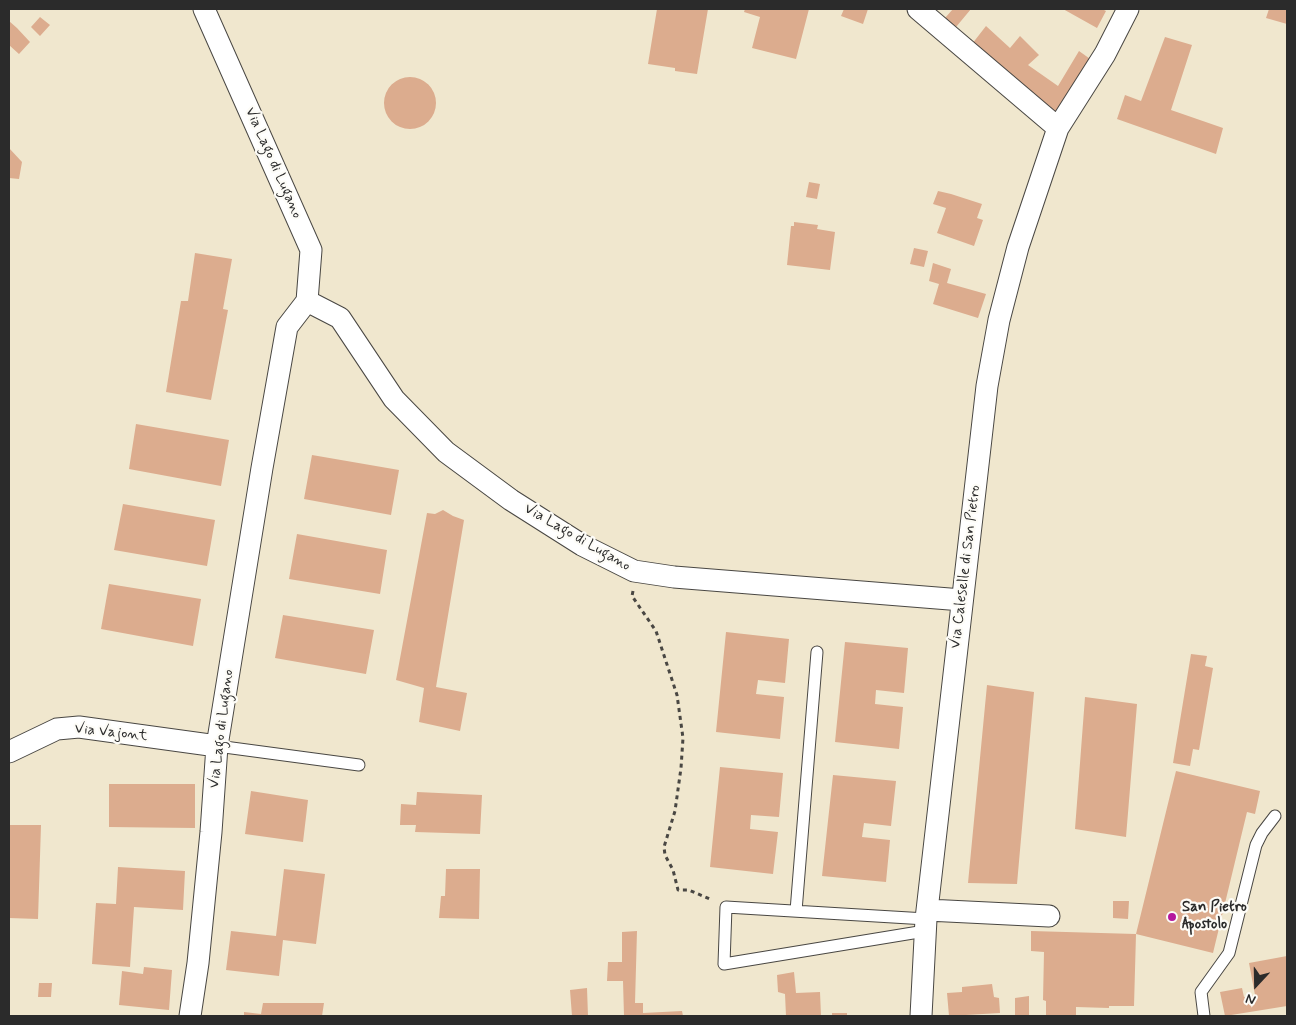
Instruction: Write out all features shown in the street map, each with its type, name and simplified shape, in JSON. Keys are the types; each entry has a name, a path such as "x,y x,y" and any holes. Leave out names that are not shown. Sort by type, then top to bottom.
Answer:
{"street":[{"name":"Via Lago di Lugano","path":"190,1016 198,963 211,832 217,746 287,327 307,301 311,250 204,9"},
{"path":"918,9 1058,128"},
{"name":"Via Caleselle di San Pietro","path":"921,1016 926,920 986,386 999,320 1018,247 1058,128 1105,54 1128,9"},
{"name":"Via Lago di Lugano","path":"307,301 340,318 394,399 446,452 511,500 582,545 634,571 684,578 962,600"},
{"name":"Via Vajont","path":"9,752 57,729 79,727 217,746"},
{"path":"926,920 1049,916"}],"lane":[{"path":"796,911 817,652"},
{"path":"217,746 359,765"},
{"path":"1204,1016 1201,992 1230,953 1256,845 1275,816"},
{"path":"726,907 926,920 724,964 726,907"}],"path":[{"path":"634,571 632,596 656,631 677,695 683,738 675,811 664,847 665,855 673,870 678,890 688,890 726,907"}],"building":[{"path":"657,9 708,9 697,74 648,64"},
{"path":"745,9 809,9 796,59 752,48 760,17 744,12"},
{"path":"844,9 868,9 863,24 841,16"},
{"path":"953,9 971,9 956,27 945,18"},
{"path":"1063,9 1102,9 1106,11 1097,28"},
{"path":"1269,9 1287,9 1287,24 1266,18"},
{"path":"40,17 50,25 40,36 31,27"},
{"path":"9,21 30,42 19,54 9,45"},
{"path":"986,26 1010,48 1020,36 1039,55 1028,65 1058,86 1079,51 1093,61 1060,117 972,44"},
{"path":"1165,37 1192,45 1171,110 1223,128 1216,154 1117,119 1125,95 1141,101"},
{"path":"405,77 415,77 425,81 432,88 436,103 432,118 425,125 415,129 405,129 395,125 388,118 384,108 384,98 388,88 395,81"},
{"path":"9,148 22,162 19,179 9,178"},
{"path":"809,182 820,184 817,199 806,197"},
{"path":"938,191 982,204 977,218 983,220 974,246 937,233 946,208 933,204"},
{"path":"794,222 818,225 817,229 835,232 830,270 787,265 791,226 794,226"},
{"path":"914,248 928,251 924,267 910,264"},
{"path":"195,253 232,259 223,309 228,310 211,400 166,392 181,301 188,301"},
{"path":"933,263 951,269 947,283 986,294 978,318 933,304 939,284 929,281"},
{"path":"136,424 229,440 221,486 129,469"},
{"path":"312,455 399,470 391,515 304,499"},
{"path":"123,504 215,520 207,566 114,550"},
{"path":"443,510 464,520 436,687 467,693 460,731 419,722 424,688 396,680 427,513 435,514"},
{"path":"297,534 387,550 380,594 289,579"},
{"path":"109,584 201,599 193,646 101,629"},
{"path":"283,615 374,630 366,674 275,658"},
{"path":"726,632 789,639 785,683 758,680 756,694 784,697 780,739 716,732"},
{"path":"845,642 908,648 904,693 876,690 875,704 903,707 899,749 835,742"},
{"path":"1191,654 1207,656 1205,666 1213,668 1199,750 1193,749 1190,766 1173,763"},
{"path":"987,685 1034,692 1017,884 968,883"},
{"path":"1085,697 1137,704 1126,837 1075,829"},
{"path":"720,767 783,773 779,817 751,815 750,829 778,832 773,874 710,867"},
{"path":"1176,771 1260,791 1255,814 1247,812 1213,953 1136,934"},
{"path":"833,775 896,781 891,826 864,823 862,837 890,840 886,882 822,876"},
{"path":"109,784 195,784 195,828 109,827"},
{"path":"251,791 308,800 303,842 245,834"},
{"path":"417,792 482,795 480,834 415,832 416,825 400,825 401,804 416,805"},
{"path":"9,825 41,825 38,919 9,918"},
{"path":"118,867 185,871 183,910 134,907 130,967 92,964 96,903 116,904"},
{"path":"284,869 325,874 316,944 283,940 279,976 226,970 231,931 276,936"},
{"path":"446,869 480,869 479,919 439,918 441,896 445,896"},
{"path":"1113,901 1129,901 1128,919 1113,918"},
{"path":"637,931 635,1003 643,1003 643,1013 682,1011 683,1016 624,1016 623,981 607,981 608,962 622,962 622,932"},
{"path":"1031,931 1136,934 1134,1006 1109,1006 1109,1008 1076,1007 1076,1016 1046,1016 1046,1001 1043,1000 1044,952 1031,951"},
{"path":"1287,956 1287,1006 1225,1016 1220,992 1242,988 1244,997 1255,995 1249,963"},
{"path":"144,967 172,970 169,1010 119,1005 122,971 143,974"},
{"path":"794,972 796,993 820,992 821,1016 786,1016 785,994 778,992 777,975"},
{"path":"39,983 52,983 51,997 38,997"},
{"path":"992,984 994,997 999,998 1000,1013 949,1016 947,993 962,992 962,987"},
{"path":"587,988 588,1016 572,1016 570,990"},
{"path":"1029,996 1029,1016 1015,1016 1015,998"},
{"path":"263,1003 324,1003 322,1016 244,1016 244,1012 261,1014"},
{"path":"832,1013 847,1013 847,1016 832,1016"}],"place":[{"name":"San Pietro Apostolo","path":"1172,917"}]}
